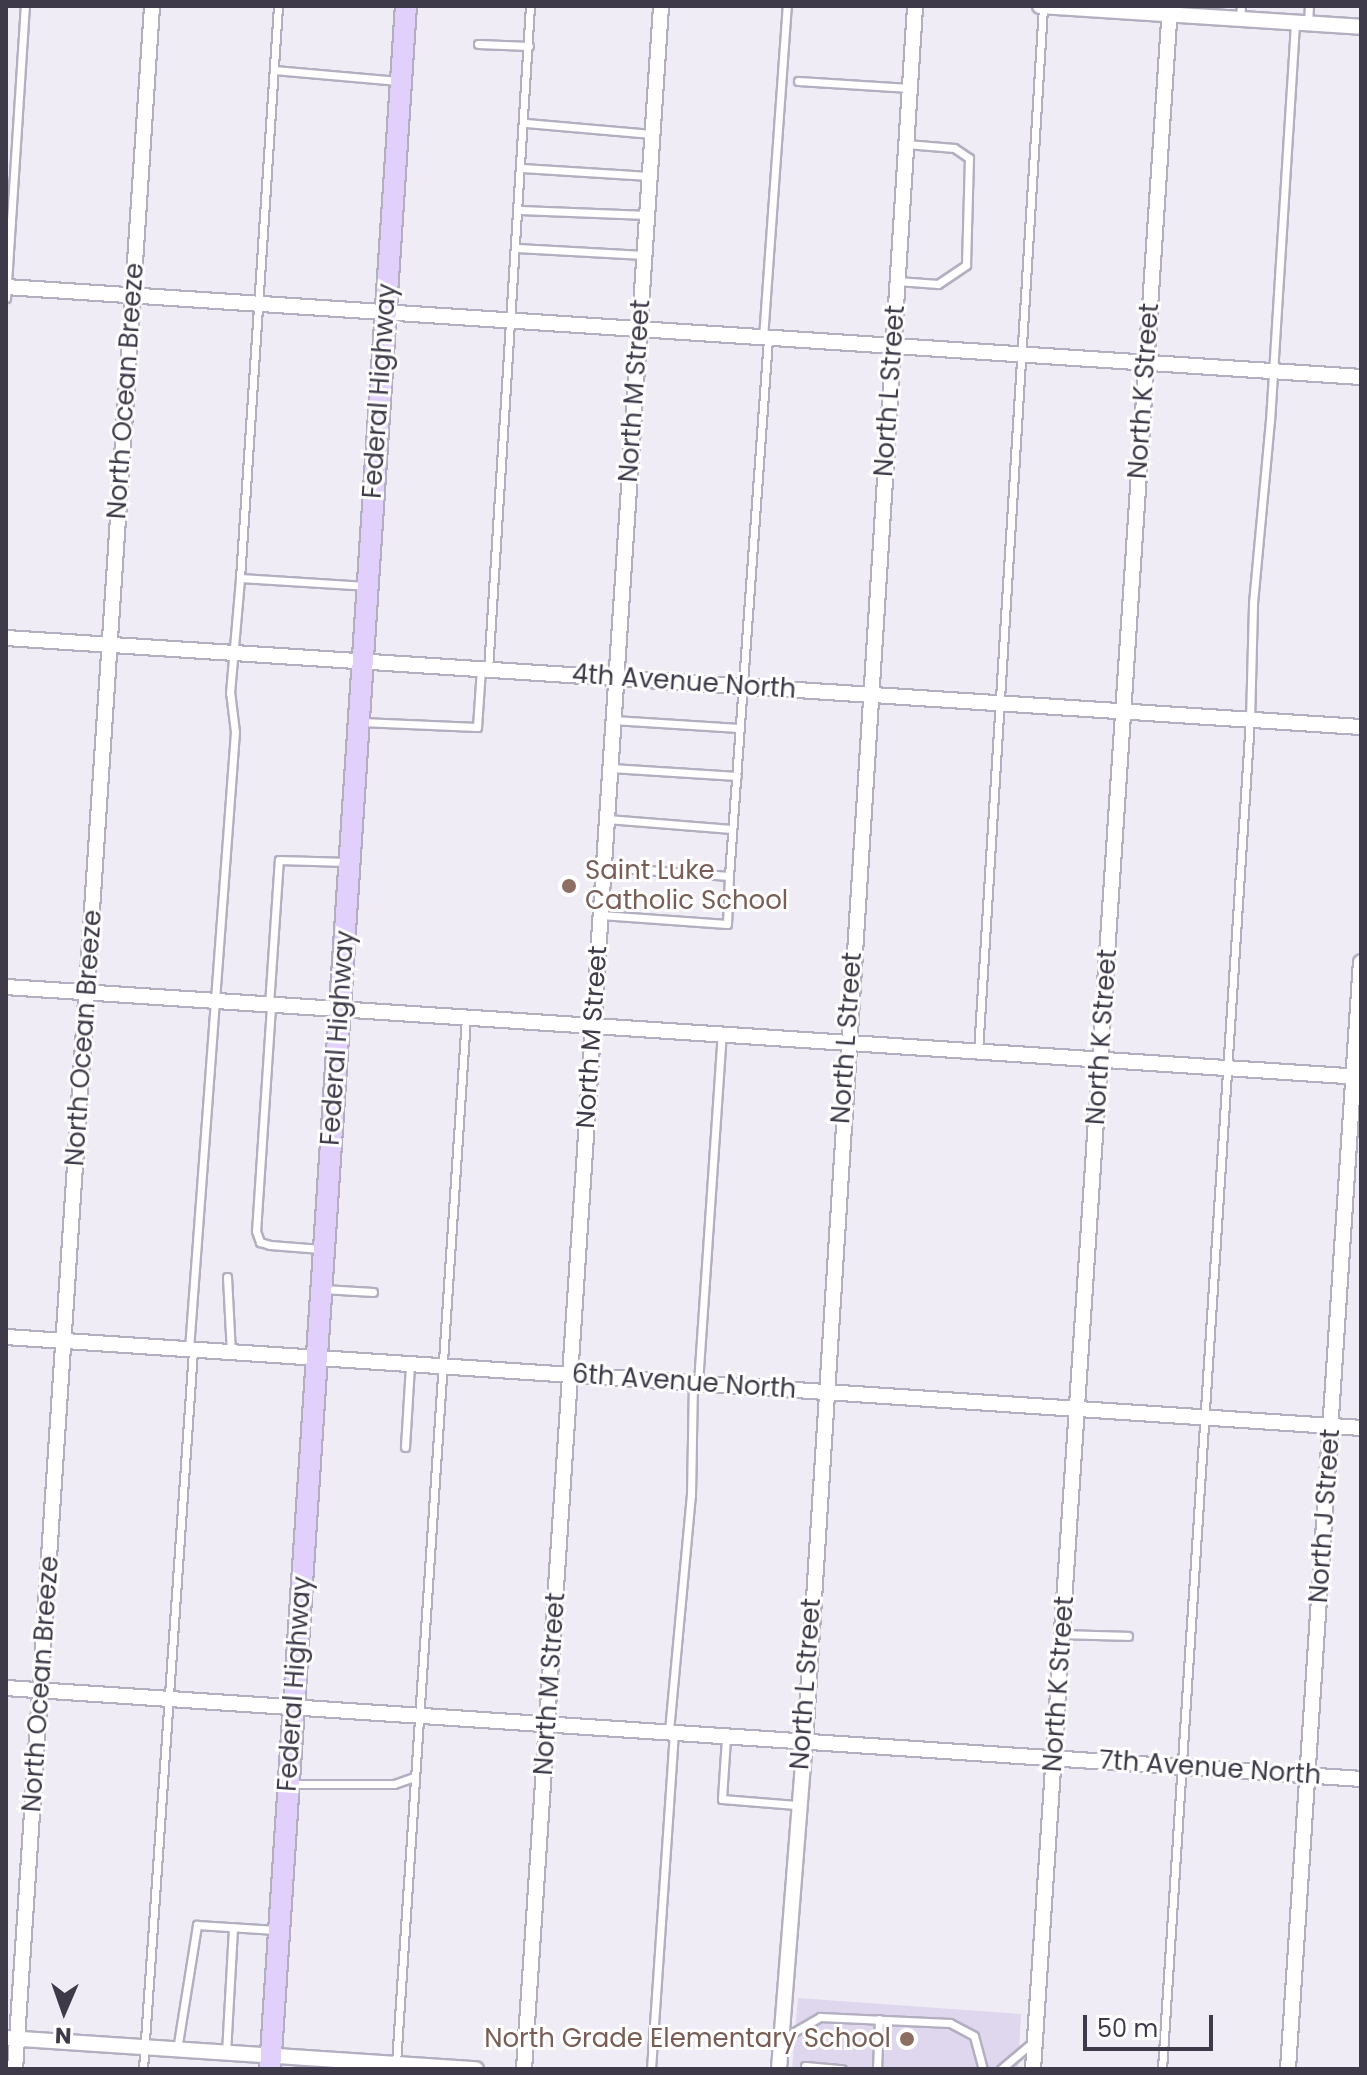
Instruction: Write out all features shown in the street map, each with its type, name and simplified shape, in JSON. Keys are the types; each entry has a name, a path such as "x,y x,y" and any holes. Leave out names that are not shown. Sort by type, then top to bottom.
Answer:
{"main road":[{"name":"Federal Highway","path":"270,2063 406,6"}],"street":[{"name":"North Ocean Breeze","path":"15,2069 12,2038 41,1690 152,6"},
{"name":"North M Street","path":"524,2069 661,6"},
{"name":"North L Street","path":"779,2069 796,1805 805,1741 823,1392 915,6"},
{"path":"1042,6 1241,12 1302,23 1361,27"},
{"name":"North K Street","path":"1033,2069 1170,10"},
{"path":"6,288 1361,377"},
{"name":"4th Avenue North","path":"6,638 1361,727"},
{"name":"North J Street","path":"1288,2069 1330,1425 1357,1077 1361,962"},
{"path":"6,987 1357,1077"},
{"name":"6th Avenue North","path":"6,1337 1361,1428"},
{"name":"7th Avenue North","path":"6,1688 1361,1779"},
{"path":"12,2038 226,2053 270,2063 476,2069"}],"lane":[{"path":"6,298 25,6"},
{"path":"143,2069 214,1001 235,732 230,693 278,6"},
{"path":"359,722 477,727 512,321 526,123 530,6"},
{"path":"601,915 727,924 787,6"},
{"path":"978,1052 1017,355 1042,6"},
{"path":"1162,2069 1250,720 1253,603 1302,23 1309,6"},
{"path":"478,44 529,46"},
{"path":"274,70 401,81"},
{"path":"798,81 910,88"},
{"path":"526,123 652,134"},
{"path":"897,281 938,284 966,265 969,158 954,148 906,144"},
{"path":"522,168 649,176"},
{"path":"520,210 647,215"},
{"path":"517,248 644,255"},
{"path":"240,578 368,586"},
{"path":"613,720 739,728"},
{"path":"610,768 737,776"},
{"path":"607,819 732,829"},
{"path":"324,1249 270,1245 260,1242 256,1231 279,860 350,862"},
{"path":"604,867 729,876"},
{"path":"396,2067 466,1018"},
{"path":"651,2069 722,1035"},
{"path":"227,1277 231,1353"},
{"path":"321,1289 373,1292"},
{"path":"405,1447 410,1365"},
{"path":"1062,1634 1128,1636"},
{"path":"726,1735 722,1799 796,1805"},
{"path":"288,1783 346,1786 394,1784 414,1777"},
{"path":"177,2050 197,1925 278,1930"},
{"path":"226,2053 233,1927"},
{"path":"781,2041 820,2017 950,2023 974,2036 983,2069"},
{"path":"877,2069 879,2019"},
{"path":"1001,2069 1035,2041"},
{"path":"805,2066 842,2069"}],"shaded area":[{"name":"North Grade Elementary School","path":"798,1998 1021,2014 1018,2069 792,2069"}],"place":[{"name":"Saint Luke Catholic School","path":"569,886"},
{"name":"North Grade Elementary School","path":"907,2039"}]}
